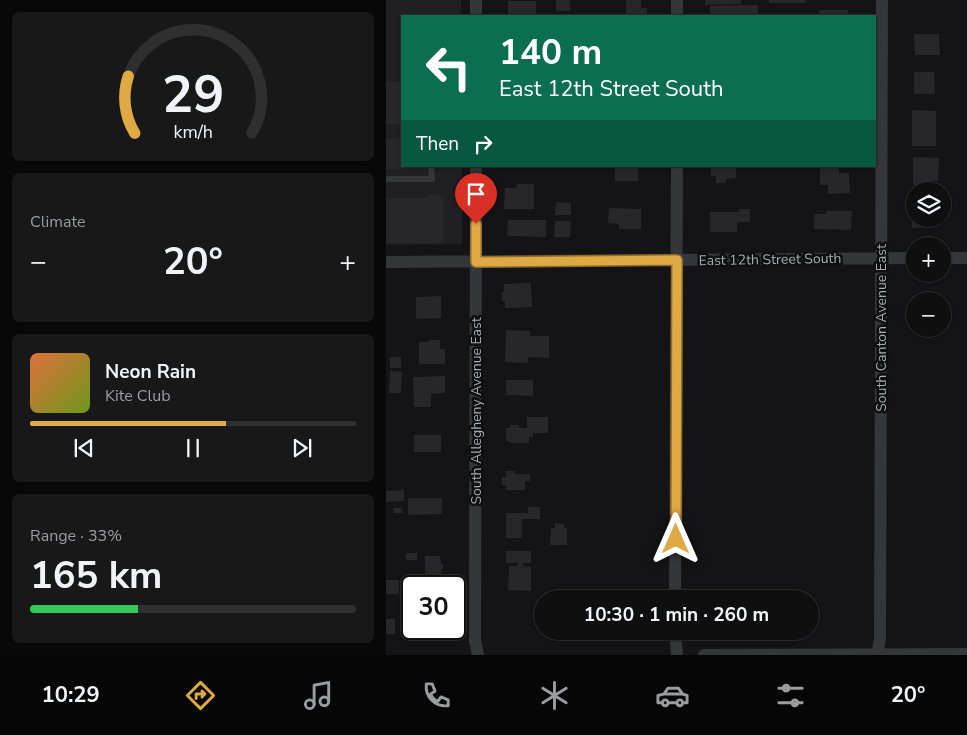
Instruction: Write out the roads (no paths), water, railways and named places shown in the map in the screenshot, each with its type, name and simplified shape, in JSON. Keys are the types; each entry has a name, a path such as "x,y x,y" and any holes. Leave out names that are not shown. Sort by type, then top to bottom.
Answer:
{"street":[{"path":"476,0 476,15"},
{"path":"677,0 677,15"},
{"name":"South Canton Avenue East","path":"877,655 880,638 882,0"},
{"name":"South Allegheny Avenue East","path":"476,167 475,640 478,655"},
{"path":"676,590 677,167"},
{"name":"East 12th Street South","path":"386,262 906,258"},
{"path":"951,258 967,258"},
{"path":"676,640 677,655"},
{"path":"704,655 967,654"}],"lane":[{"path":"386,179 432,179 431,167"}]}
